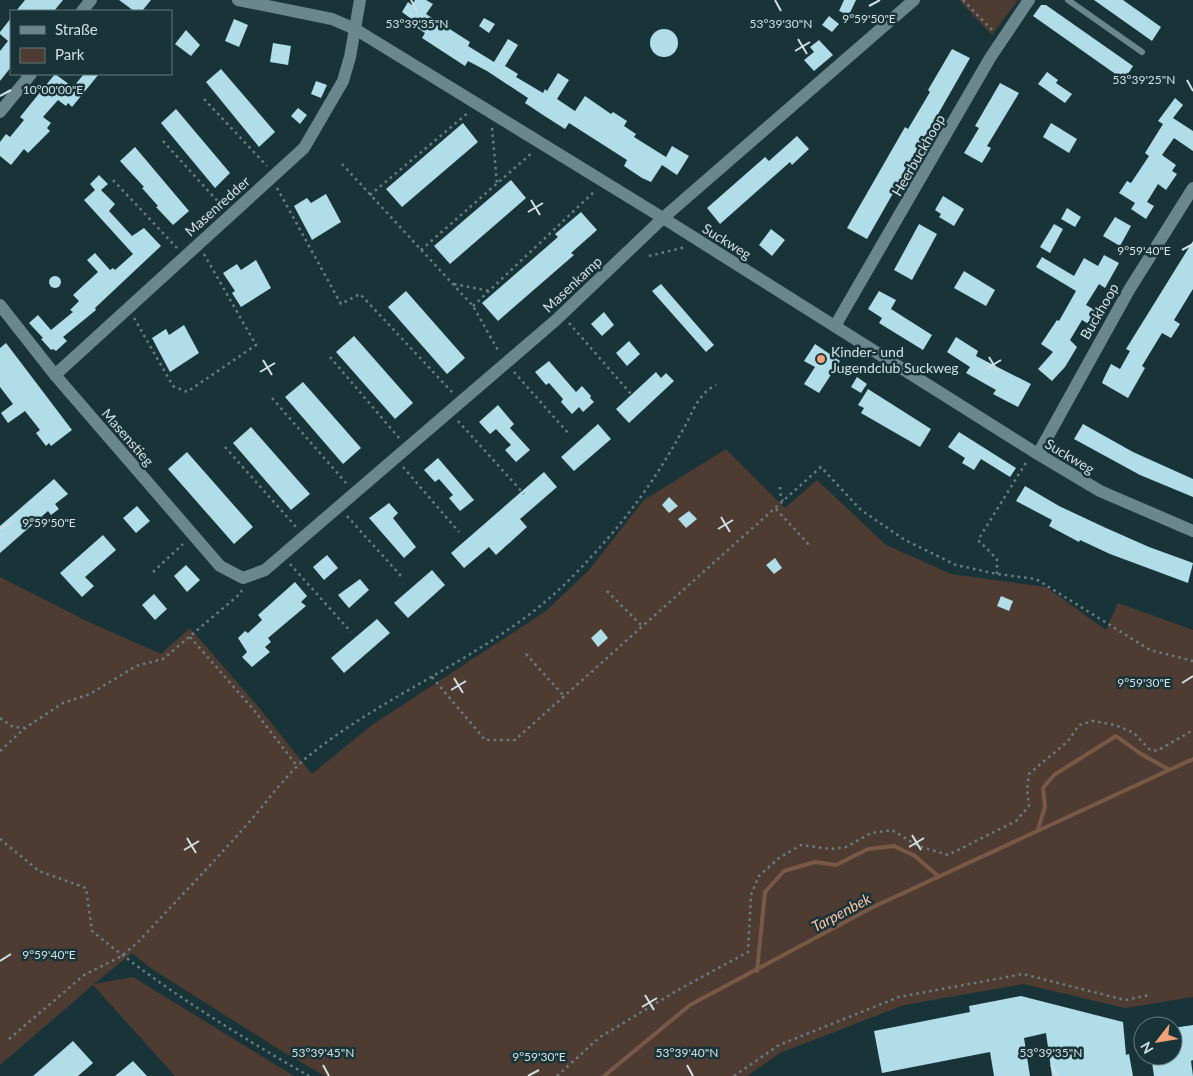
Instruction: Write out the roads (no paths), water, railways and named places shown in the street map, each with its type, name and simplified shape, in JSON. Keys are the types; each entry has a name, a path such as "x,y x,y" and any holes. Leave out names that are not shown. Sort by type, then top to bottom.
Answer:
{"street":[{"path":"83,10 91,0"},
{"name":"Suckweg","path":"238,0 332,18 355,29 663,218 1035,452 1100,491 1193,532"},
{"name":"Masenredder","path":"55,375 304,148 337,94 350,56 360,0"},
{"name":"Masenkamp","path":"243,578 265,570 450,411 562,314 663,218 914,0"},
{"name":"Heerbuckhoop","path":"835,326 1001,40 1029,0"},
{"path":"0,112 30,75"},
{"name":"Buckhoop","path":"1035,452 1129,290 1193,188"},
{"name":"Masenstieg","path":"0,305 55,375 220,566 243,578"}],"lane":[{"path":"1068,0 1142,52"}],"waterway":[{"name":"Tarpenbek","path":"1038,829 1045,807 1043,788 1054,775 1116,736 1141,754 1168,769"},
{"name":"Tarpenbek","path":"604,1076 690,1005 873,907 1193,759"},
{"name":"Tarpenbek","path":"757,971 765,892 784,871 815,862 836,865 868,849 894,846 915,856 938,876"}],"place":[{"name":"Kinder- und Jugendclub Suckweg","path":"821,359"}]}
